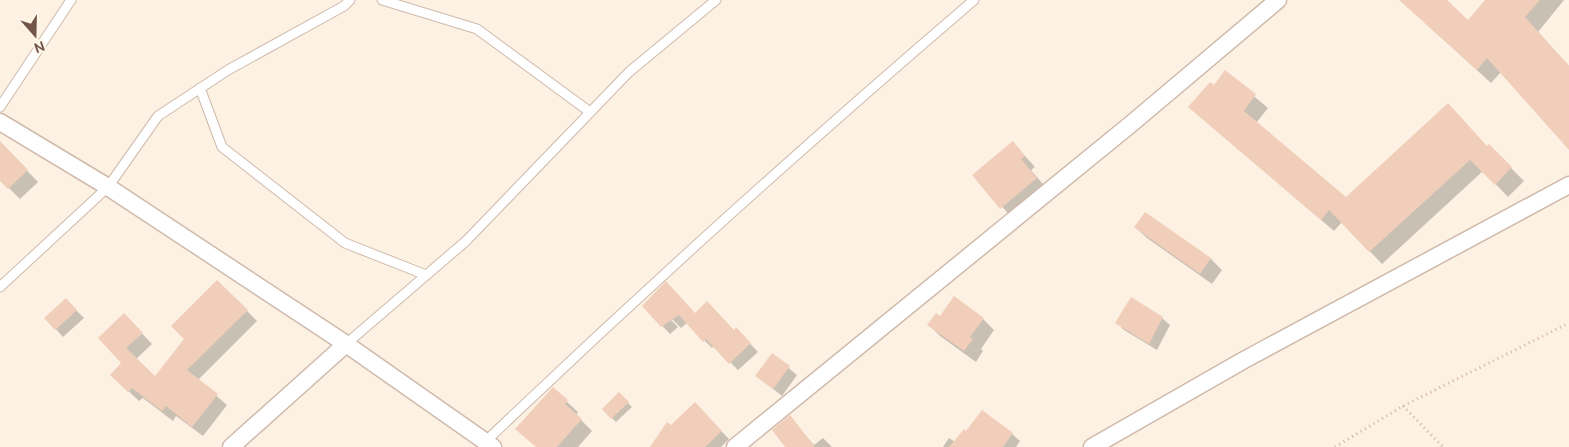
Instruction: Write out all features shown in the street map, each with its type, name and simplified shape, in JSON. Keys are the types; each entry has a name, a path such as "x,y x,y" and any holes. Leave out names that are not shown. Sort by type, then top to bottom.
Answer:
{"street":[{"path":"735,447 1131,124 1278,0"},
{"path":"0,122 108,187 346,344 489,444"},
{"path":"1092,447 1244,360 1569,185"},
{"path":"231,447 346,344"}],"lane":[{"path":"0,107 71,0"},
{"path":"0,287 108,187 158,116 228,70 344,6 350,0"},
{"path":"382,0 477,29 590,112"},
{"path":"346,344 466,241 629,72 716,0"},
{"path":"489,444 723,219 974,0"},
{"path":"200,88 222,146 345,243 426,275"}],"path":[{"path":"1335,447 1403,406 1569,323"},
{"path":"1403,406 1443,447"}],"building":[{"path":"1399,0 1447,0 1468,20 1485,0 1540,0 1525,17 1569,66 1569,150 1487,58 1477,70"},
{"path":"1225,70 1256,94 1244,111 1346,197 1448,103 1487,146 1489,144 1512,167 1495,185 1470,160 1369,252 1329,210 1321,220 1188,107 1210,82 1214,85"},
{"path":"0,141 28,170 8,189 0,181"},
{"path":"1013,141 1025,156 1021,159 1037,178 1000,209 972,175"},
{"path":"1145,212 1211,258 1200,274 1134,227"},
{"path":"217,280 248,310 187,370 218,394 192,427 166,406 162,411 132,388 128,392 110,375 121,363 98,338 124,313 143,333 126,348 155,376 184,339 171,326"},
{"path":"666,281 695,313 707,301 734,330 736,327 751,343 729,364 706,339 703,342 679,315 661,327 642,306"},
{"path":"954,296 984,318 970,337 973,339 964,351 927,325 936,313 940,316"},
{"path":"1131,297 1163,317 1149,344 1115,323"},
{"path":"66,298 77,310 55,330 44,318"},
{"path":"772,353 790,366 773,389 755,376"},
{"path":"553,387 568,400 565,404 582,419 557,447 536,447 515,429"},
{"path":"619,392 629,402 611,419 602,409"},
{"path":"695,402 722,431 705,447 650,447 667,422 671,425"},
{"path":"982,410 1013,433 1003,447 949,447 964,429 966,431"},
{"path":"790,415 815,447 785,447 772,430"}]}
